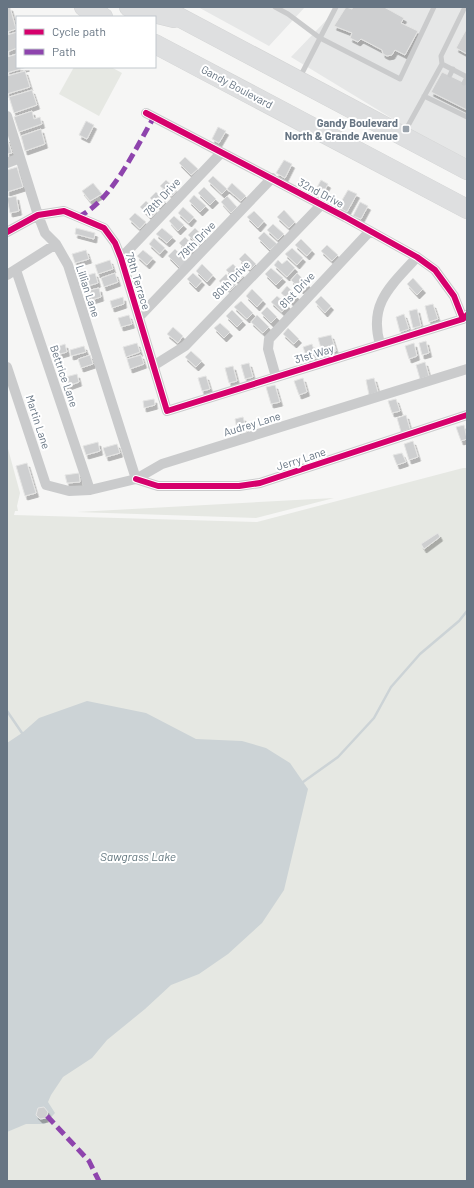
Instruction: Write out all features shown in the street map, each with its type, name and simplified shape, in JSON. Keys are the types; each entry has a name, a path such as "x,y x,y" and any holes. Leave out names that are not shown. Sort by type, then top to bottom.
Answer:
{"highway":[{"path":"84,7 101,16"},
{"path":"129,7 188,22"},
{"path":"160,7 467,170"},
{"name":"Gandy Boulevard","path":"156,45 467,209"}],"street":[{"name":"32nd Drive","path":"146,113 322,204 417,257 435,270 454,296 465,317"},
{"name":"Lillian Lane","path":"7,116 45,233 56,244 68,265 136,479"},
{"name":"78th Drive","path":"121,258 221,153"},
{"path":"7,163 20,158"},
{"name":"79th Drive","path":"139,317 272,178"},
{"name":"80th Drive","path":"153,366 185,346 322,204"},
{"name":"78th Terrace","path":"7,232 38,215 64,211 104,228 115,242 121,258 167,411"},
{"name":"81st Drive","path":"276,377 268,349 269,338 370,230"},
{"path":"11,272 56,244"},
{"path":"380,344 376,332 376,315 381,300 417,257"},
{"name":"Bettrice Lane","path":"11,272 90,490"},
{"name":"31st Way","path":"167,411 465,317"},
{"name":"Martin Lane","path":"7,367 46,485"},
{"name":"Audrey Lane","path":"46,485 69,491 90,490 136,479 162,464 467,369"},
{"name":"Jerry Lane","path":"136,479 158,486 239,486 260,483 467,415"}],"lane":[{"path":"275,7 288,14 320,38 400,79 434,7"},
{"path":"298,80 336,7"},
{"path":"402,135 442,64 441,56 465,7"},
{"path":"442,64 467,77 464,83"},
{"path":"450,75 453,70"},
{"path":"424,96 467,118"},
{"path":"436,102 439,96"},
{"path":"450,108 453,103"}],"shaded area":[{"path":"198,7 305,7 269,46"},
{"path":"339,7 467,7 467,164 291,57"},
{"path":"73,68 113,68 122,73 99,116 59,94"},
{"path":"7,445 20,493 17,506 18,511 15,511 14,515 257,522 467,468 467,1181 7,1181"},
{"path":"334,498 256,518 77,512"}],"water":[{"name":"Sawgrass Lake","path":"87,701 146,713 196,739 242,741 266,748 290,763 308,789 284,890 262,923 228,954 199,974 171,985 145,1009 107,1040 92,1058 63,1077 48,1102 55,1113 45,1124 26,1124 7,1132 7,743 22,733 39,718"}],"building":[{"path":"7,7 10,7 16,29 7,32"},
{"path":"346,7 352,9 353,7 384,7 404,18 401,23 418,31 405,55 395,50 392,55 387,56 383,54 382,50 361,39 358,42 350,38 352,33 334,26"},
{"path":"467,28 467,54 456,48"},
{"path":"16,32 16,48 7,52 7,35"},
{"path":"16,54 16,68 24,68 7,73 7,57"},
{"path":"25,71 30,87 7,94 7,76"},
{"path":"442,72 467,84 467,110 431,92"},
{"path":"32,90 37,105 14,113 9,97"},
{"path":"32,111 34,119 40,117 42,124 19,132 14,117"},
{"path":"86,121 94,125 87,139 79,135"},
{"path":"218,127 226,131 219,143 212,139"},
{"path":"41,129 45,144 25,151 21,136"},
{"path":"7,138 12,153 7,154"},
{"path":"185,157 198,169 191,175 179,163"},
{"path":"284,160 292,164 285,178 276,173"},
{"path":"17,167 23,187 7,192 7,170"},
{"path":"213,176 227,189 222,194 208,181"},
{"path":"166,180 177,190 172,196 160,186"},
{"path":"321,180 328,184 321,197 314,193"},
{"path":"93,183 102,194 90,201 82,191"},
{"path":"232,183 246,196 241,201 227,189"},
{"path":"204,187 216,199 210,205 198,193"},
{"path":"348,190 357,194 347,212 338,207"},
{"path":"156,192 166,202 160,208 150,198"},
{"path":"194,195 206,206 200,212 189,201"},
{"path":"16,196 19,211 10,213 7,198"},
{"path":"227,196 237,207 231,213 221,202"},
{"path":"146,201 157,211 151,218 140,207"},
{"path":"360,202 368,206 361,219 353,216"},
{"path":"183,207 194,217 189,223 178,213"},
{"path":"284,210 295,222 289,228 277,217"},
{"path":"254,211 264,221 258,228 247,217"},
{"path":"135,213 146,222 140,229 129,219"},
{"path":"174,216 184,225 178,231 169,221"},
{"path":"273,224 284,234 278,240 267,230"},
{"path":"76,228 95,233 94,239 75,234"},
{"path":"162,228 173,237 167,243 156,234"},
{"path":"195,228 206,239 199,246 188,235"},
{"path":"264,232 277,244 270,250 258,238"},
{"path":"185,237 195,247 189,253 179,243"},
{"path":"154,238 165,248 160,254 149,244"},
{"path":"301,239 312,250 307,256 295,245"},
{"path":"327,245 338,255 332,261 321,251"},
{"path":"292,248 303,258 297,265 285,254"},
{"path":"175,249 187,261 180,268 168,256"},
{"path":"86,250 89,259 75,263 72,254"},
{"path":"143,250 153,258 147,265 137,256"},
{"path":"245,253 256,264 250,270 239,259"},
{"path":"110,260 113,269 98,274 95,265"},
{"path":"278,260 282,264 287,260 295,268 287,277 274,265"},
{"path":"202,264 213,275 207,282 196,271"},
{"path":"233,264 244,276 238,282 226,270"},
{"path":"271,268 283,278 276,285 265,274"},
{"path":"95,273 98,283 84,287 81,277"},
{"path":"115,273 118,282 104,287 101,278"},
{"path":"193,273 202,281 196,288 187,279"},
{"path":"297,273 308,284 301,290 291,280"},
{"path":"226,274 236,285 230,291 219,281"},
{"path":"413,278 423,289 417,295 407,284"},
{"path":"287,286 297,296 291,302 281,293"},
{"path":"99,288 101,297 88,301 86,291"},
{"path":"252,289 263,300 257,307 246,296"},
{"path":"277,296 288,305 282,312 271,302"},
{"path":"321,296 331,306 325,313 315,302"},
{"path":"123,297 124,304 112,308 110,301"},
{"path":"241,301 253,313 247,319 234,307"},
{"path":"433,304 438,319 429,322 425,306"},
{"path":"267,307 277,317 271,323 261,313"},
{"path":"417,309 421,326 413,328 409,311"},
{"path":"232,310 243,321 237,327 226,316"},
{"path":"404,314 409,329 400,332 396,317"},
{"path":"129,315 132,324 121,327 118,318"},
{"path":"257,315 269,327 263,333 251,322"},
{"path":"220,323 230,332 224,338 214,328"},
{"path":"173,327 183,336 178,343 167,334"},
{"path":"288,328 299,339 294,344 283,334"},
{"path":"331,335 336,351 323,355 318,338"},
{"path":"426,341 429,353 422,355 419,343"},
{"path":"137,343 140,352 126,357 123,347"},
{"path":"414,343 417,356 409,359 405,346"},
{"path":"65,344 67,352 53,356 51,349"},
{"path":"312,344 317,358 308,361 303,347"},
{"path":"84,346 86,352 71,356 70,350"},
{"path":"191,351 202,361 196,367 185,357"},
{"path":"90,355 93,364 81,368 78,359"},
{"path":"141,355 144,364 130,369 127,359"},
{"path":"425,362 429,376 420,379 416,365"},
{"path":"249,363 253,377 245,379 241,365"},
{"path":"233,366 237,381 229,383 225,368"},
{"path":"77,374 79,382 65,387 62,378"},
{"path":"206,376 210,389 202,391 198,378"},
{"path":"303,378 307,392 299,395 294,381"},
{"path":"374,378 378,392 369,395 366,380"},
{"path":"275,385 280,402 271,404 266,387"},
{"path":"154,399 155,405 144,408 143,401"},
{"path":"396,399 400,411 392,413 388,401"},
{"path":"406,415 410,429 401,432 397,418"},
{"path":"243,417 247,432 238,434 235,419"},
{"path":"464,425 467,439 461,441 456,427"},
{"path":"413,441 418,457 409,460 404,444"},
{"path":"98,442 100,451 86,455 83,446"},
{"path":"117,444 120,453 106,457 103,448"},
{"path":"402,453 406,462 397,465 393,455"},
{"path":"27,463 36,493 25,496 16,466"},
{"path":"79,473 80,482 67,483 65,475"},
{"path":"438,533 440,537 424,549 421,544"},
{"path":"44,1107 48,1112 46,1118 40,1119 36,1115 38,1108"}],"waterway":[{"path":"303,782 338,757 374,718 391,687 420,654 459,621 467,611"},
{"path":"7,711 22,733"}],"marked path":[{"path":"78,217 102,199 112,187 122,173 154,117"},
{"path":"47,1116 89,1161 99,1181"}],"cycle path":[{"path":"146,113 345,217 417,257 435,270 454,296 463,319"},
{"path":"7,232 38,215 64,211 104,228 115,243 121,258 167,411 463,319 467,315"},
{"path":"136,479 158,486 239,486 260,483 467,415"}],"place":[{"name":"Gandy Boulevard North & Grande Avenue","path":"406,129"}]}
